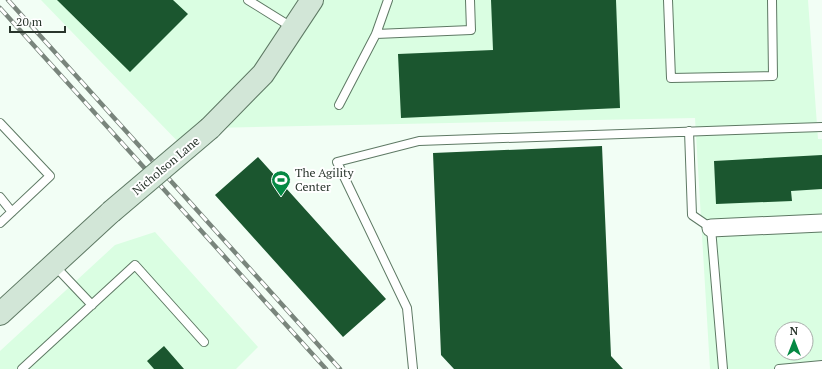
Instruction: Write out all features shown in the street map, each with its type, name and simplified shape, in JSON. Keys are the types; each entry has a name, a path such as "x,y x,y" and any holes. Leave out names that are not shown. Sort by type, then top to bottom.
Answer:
{"main road":[{"name":"Nicholson Lane","path":"3,307 54,265 111,212 210,128 264,74 312,0"}],"street":[{"path":"711,228 822,223"}],"lane":[{"path":"248,0 294,28"},
{"path":"339,105 376,34 388,0"},
{"path":"376,34 471,30 470,0"},
{"path":"668,0 671,78 773,76 772,0"},
{"path":"0,123 50,176 0,223"},
{"path":"413,369 407,308 338,162 419,141 822,127"},
{"path":"689,131 692,214 711,228 723,369"},
{"path":"0,197 12,212"},
{"path":"54,265 92,305"},
{"path":"22,369 135,266 204,342"},
{"path":"779,369 822,365"}],"shaded area":[{"path":"41,0 808,0 818,139 822,139 822,369 710,369 695,118 210,128 185,149"},
{"path":"155,232 258,347 236,369 0,369 0,351 115,245"}],"building":[{"path":"57,0 173,0 188,14 130,72"},
{"path":"491,0 616,0 620,108 401,118 398,54 493,50"},
{"path":"602,146 611,356 623,369 454,369 441,355 433,153"},
{"path":"822,155 822,189 791,191 792,201 716,204 714,161"},
{"path":"258,157 386,299 343,337 215,195"},
{"path":"164,346 184,369 154,369 147,361"}],"railway":[{"path":"8,0 340,369"},
{"path":"0,8 326,369"}],"place":[{"name":"The Agility Center","path":"281,197"}]}
